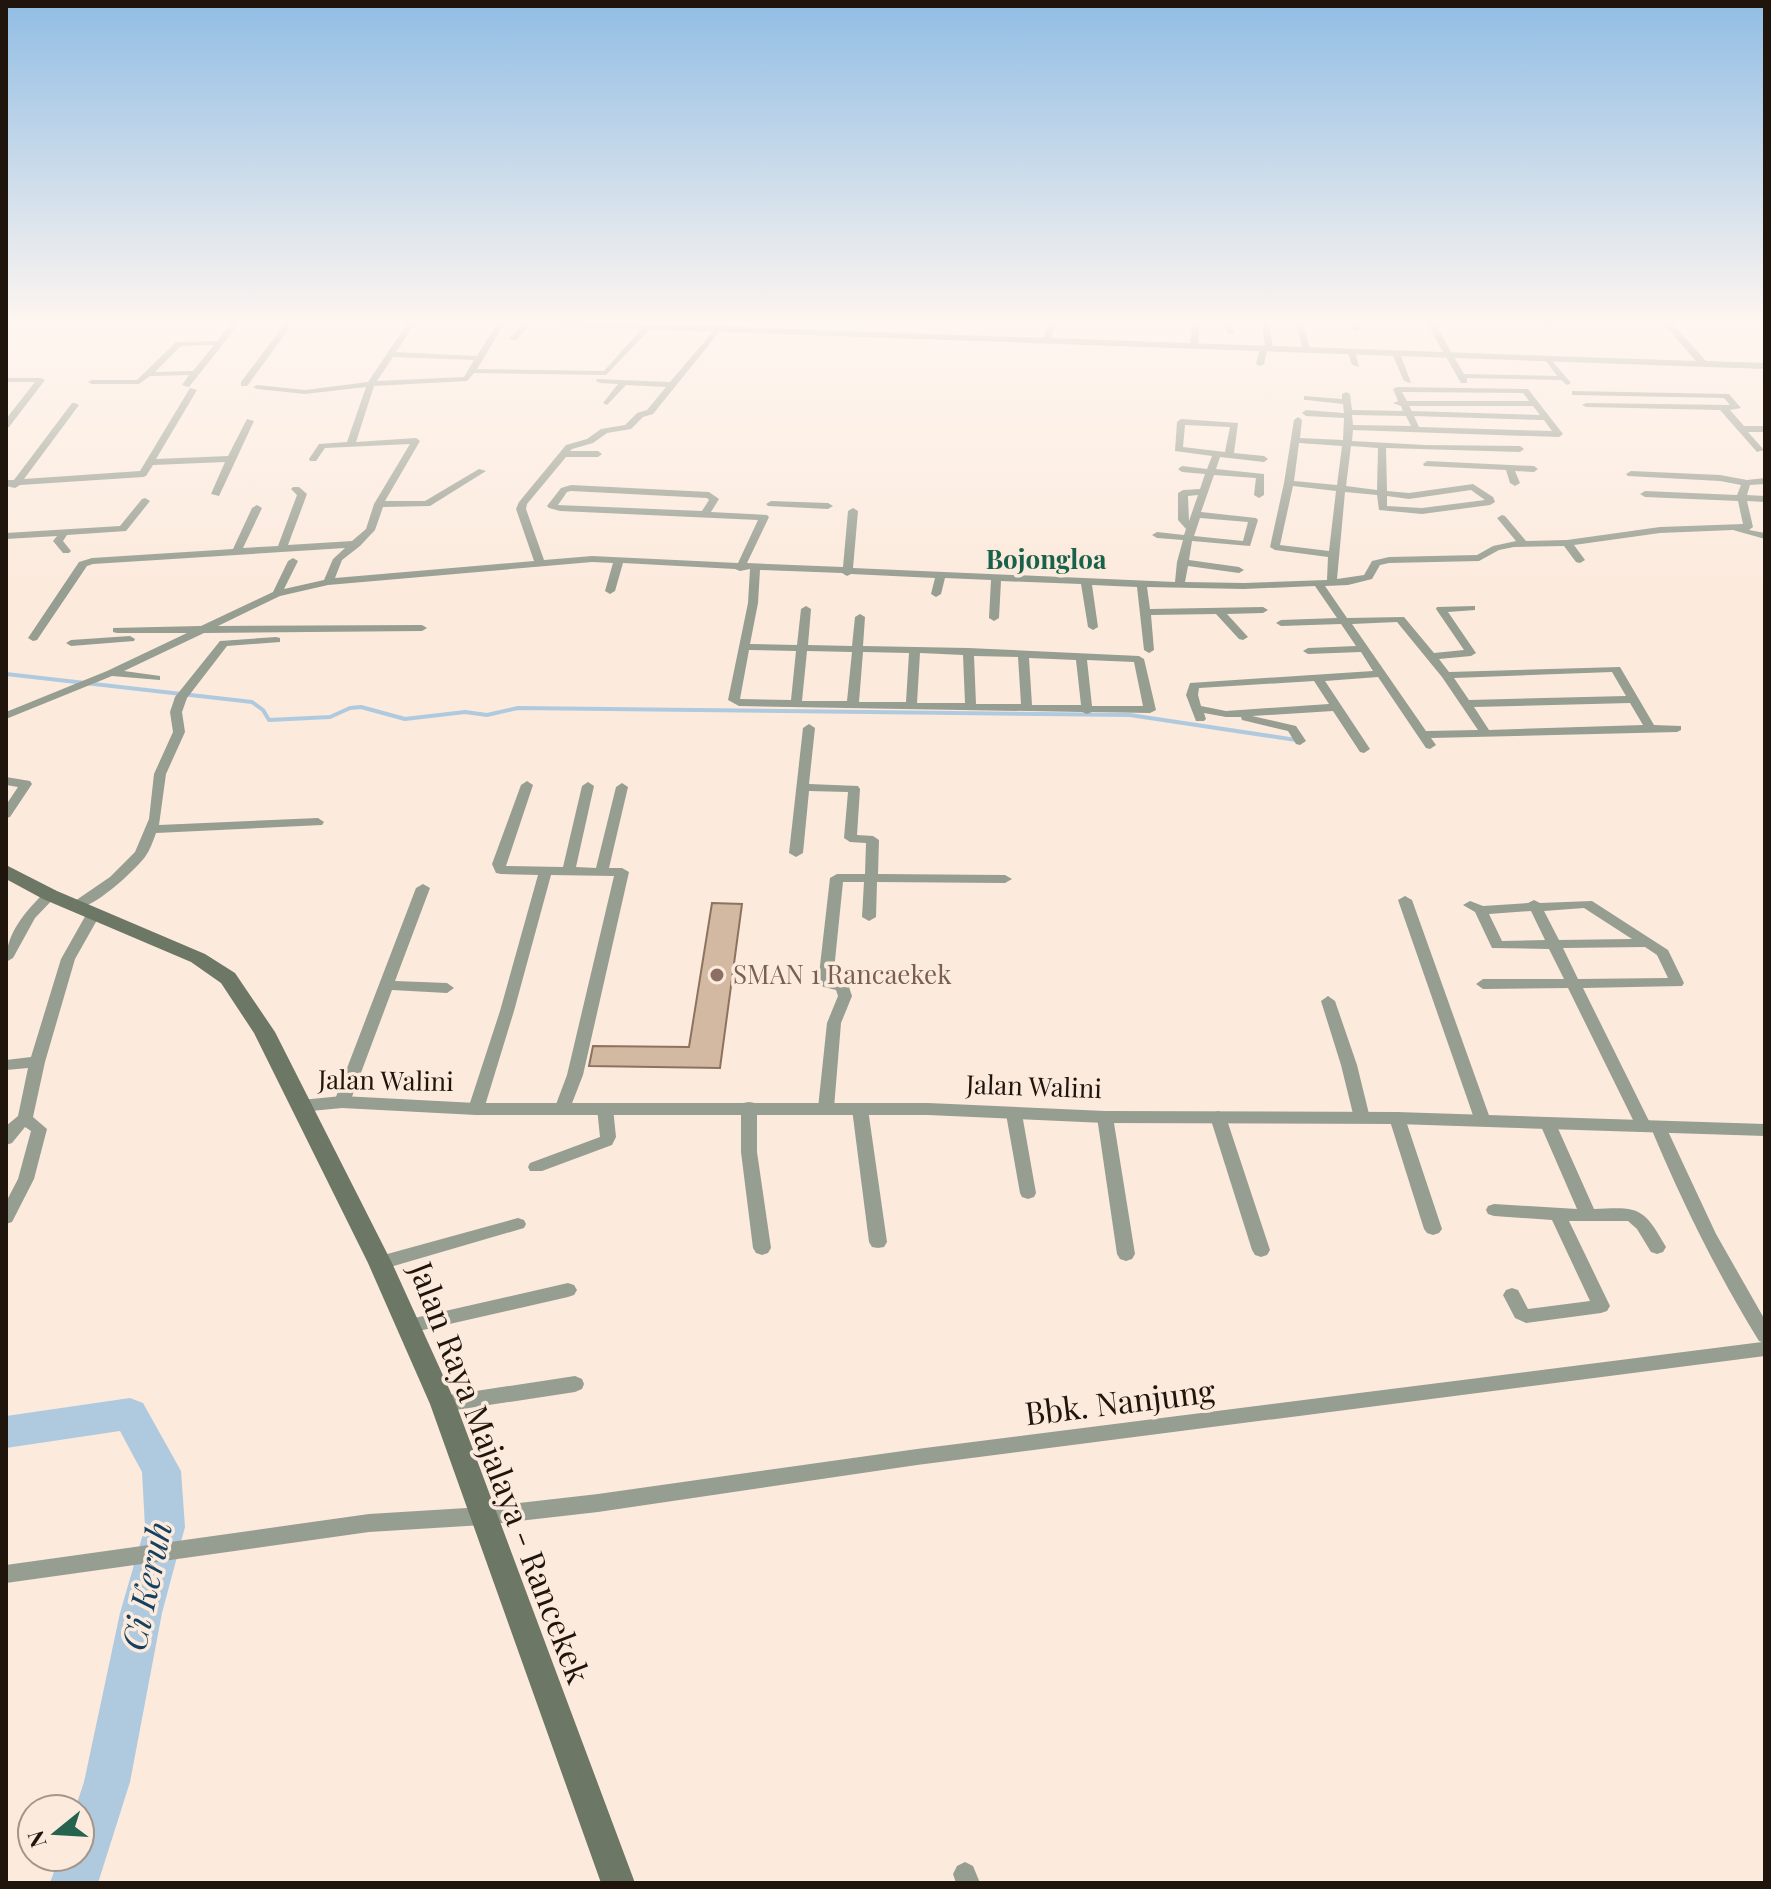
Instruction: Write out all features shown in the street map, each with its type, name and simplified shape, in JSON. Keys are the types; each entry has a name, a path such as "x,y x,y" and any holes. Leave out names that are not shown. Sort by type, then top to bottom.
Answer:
{"main road":[{"name":"Jalan Raya Majalaya - Rancekek","path":"9,878 198,958 228,978 264,1032 380,1263 443,1404 618,1883"}],"street":[{"path":"13,484 72,409"},
{"path":"13,484 142,475 178,409"},
{"path":"351,444 363,409"},
{"path":"540,563 521,506 569,447 590,441 604,431 628,427 640,415 653,409"},
{"path":"1345,409 1417,431 1559,435 1540,409"},
{"path":"1395,415 1396,409"},
{"path":"1407,409 1417,431"},
{"path":"1724,409 1761,455"},
{"path":"1333,555 1275,547 1302,417 1348,410 1410,416 1547,418"},
{"path":"1332,583 1348,410"},
{"path":"216,494 250,421"},
{"path":"1180,584 1190,533 1212,471 1223,454 1235,425 1181,422 1178,449 1223,454 1264,459"},
{"path":"1741,429 1765,429"},
{"path":"1295,440 1425,448 1520,449"},
{"path":"313,459 322,446 416,441 379,504 370,530 338,559 328,582"},
{"path":"1382,446 1381,507 1389,510 1435,510 1490,502 1473,487 1470,467"},
{"path":"1425,448 1432,493"},
{"path":"563,454 598,454"},
{"path":"150,462 231,459"},
{"path":"1427,464 1534,469"},
{"path":"1510,468 1515,483"},
{"path":"1182,469 1262,476 1259,495"},
{"path":"379,504 427,504 482,471"},
{"path":"1631,474 1720,478 1747,483 1765,480 1760,472 1765,471"},
{"path":"1289,483 1409,496 1473,487"},
{"path":"6,716 111,673 277,594 328,582 581,560 1142,584 1244,586 1332,583 1368,577 1375,564 1381,561 1479,558 1496,548 1523,544 1567,543 1638,532 1749,526 1741,497 1747,483"},
{"path":"704,515 714,499 709,495 571,488 564,490 552,506 560,508 704,515 764,517"},
{"path":"282,548 302,494 296,489"},
{"path":"1190,533 1183,520 1183,493 1205,492"},
{"path":"1645,494 1765,499"},
{"path":"740,568 772,499 828,506"},
{"path":"6,536 124,529 145,501"},
{"path":"237,550 257,508"},
{"path":"847,573 853,511"},
{"path":"1157,535 1190,533 1247,544 1253,520 1198,515"},
{"path":"1502,518 1523,544"},
{"path":"1735,527 1743,534 1765,536"},
{"path":"64,532 58,541 66,551"},
{"path":"1567,543 1580,560"},
{"path":"33,638 83,564 104,559 357,544"},
{"path":"277,594 293,561"},
{"path":"610,591 619,561"},
{"path":"1182,562 1239,570"},
{"path":"745,647 968,651 1139,659 1150,710 736,702 755,569"},
{"path":"936,594 940,576"},
{"path":"994,618 996,579"},
{"path":"1086,582 1093,627"},
{"path":"1318,583 1427,740 1485,732 1677,728"},
{"path":"1142,584 1149,650"},
{"path":"1145,612 1263,610 1244,586"},
{"path":"1431,657 1471,653 1441,609 1471,608"},
{"path":"796,703 806,609"},
{"path":"1219,611 1243,637"},
{"path":"853,704 860,617"},
{"path":"1281,623 1400,619 1446,675 1485,732"},
{"path":"117,630 422,628"},
{"path":"71,643 191,636"},
{"path":"6,1139 15,1125 25,1119 37,1062 86,909 132,864 152,829 160,774 179,732 176,712 183,695 224,643 276,640"},
{"path":"1308,651 1364,649"},
{"path":"911,706 915,650"},
{"path":"968,651 971,708"},
{"path":"1023,653 1027,709"},
{"path":"1081,656 1087,711"},
{"path":"1446,675 1618,670 1651,730"},
{"path":"111,673 156,678"},
{"path":"1337,707 1198,714 1192,695 1194,685 1379,674"},
{"path":"1318,678 1364,749"},
{"path":"1466,704 1634,699"},
{"path":"1282,710 1300,741"},
{"path":"1226,714 1292,728"},
{"path":"796,853 809,728"},
{"path":"6,781 24,781 26,786 6,814"},
{"path":"527,785 499,867 622,871 575,1075 563,1107"},
{"path":"569,870 588,786"},
{"path":"602,871 622,787"},
{"path":"803,787 854,789 850,838 873,840 869,917"},
{"path":"152,829 318,822"},
{"path":"476,1109 546,870"},
{"path":"826,1108 834,1023 845,996 843,987 825,983 837,878 1005,879"},
{"path":"342,1102 423,888"},
{"path":"6,958 29,916 50,895"},
{"path":"1405,900 1483,1121"},
{"path":"1534,904 1726,1275 1765,1336"},
{"path":"1483,984 1677,983 1663,953 1650,943 1607,919 1587,904 1475,908 1497,945 1650,943"},
{"path":"385,985 447,988"},
{"path":"1328,1001 1362,1118"},
{"path":"6,1065 37,1062"},
{"name":"Jalan Walini","path":"301,1106 342,1102 476,1109 826,1108 1105,1117 1397,1118 1765,1130"},
{"path":"749,1107 749,1152 762,1248"},
{"path":"536,1167 606,1141 605,1108"},
{"path":"860,1109 878,1242"},
{"path":"1014,1114 1028,1193"},
{"path":"1105,1117 1126,1254"},
{"path":"1218,1117 1261,1250"},
{"path":"1397,1118 1433,1229"},
{"path":"6,1218 26,1179 39,1129 25,1119"},
{"path":"1548,1124 1588,1216"},
{"path":"1494,1210 1588,1216 1634,1214 1643,1221 1657,1247"},
{"path":"1512,1295 1521,1313 1526,1316 1601,1306 1558,1215"},
{"path":"380,1263 518,1224"},
{"path":"410,1326 568,1290"},
{"name":"Bbk. Nanjung","path":"6,1574 369,1523 483,1516 1765,1349"},
{"path":"443,1404 575,1384"}],"building":[{"name":"SMAN 1 Rancaekek","path":"712,903 742,904 720,1068 589,1066 593,1046 689,1047"}],"waterway":[{"path":"6,674 252,702 263,710 269,720 330,717 350,708 361,707 405,719 465,712 487,715 518,708 1130,715 1296,740"},
{"name":"Ci Keruh","path":"6,1432 130,1414 161,1471 165,1527 141,1613 107,1782 74,1883"}],"place":[{"name":"SMAN 1 Rancaekek","path":"717,975"}],"district":[{"name":"Bojongloa","path":"1046,560"}]}
